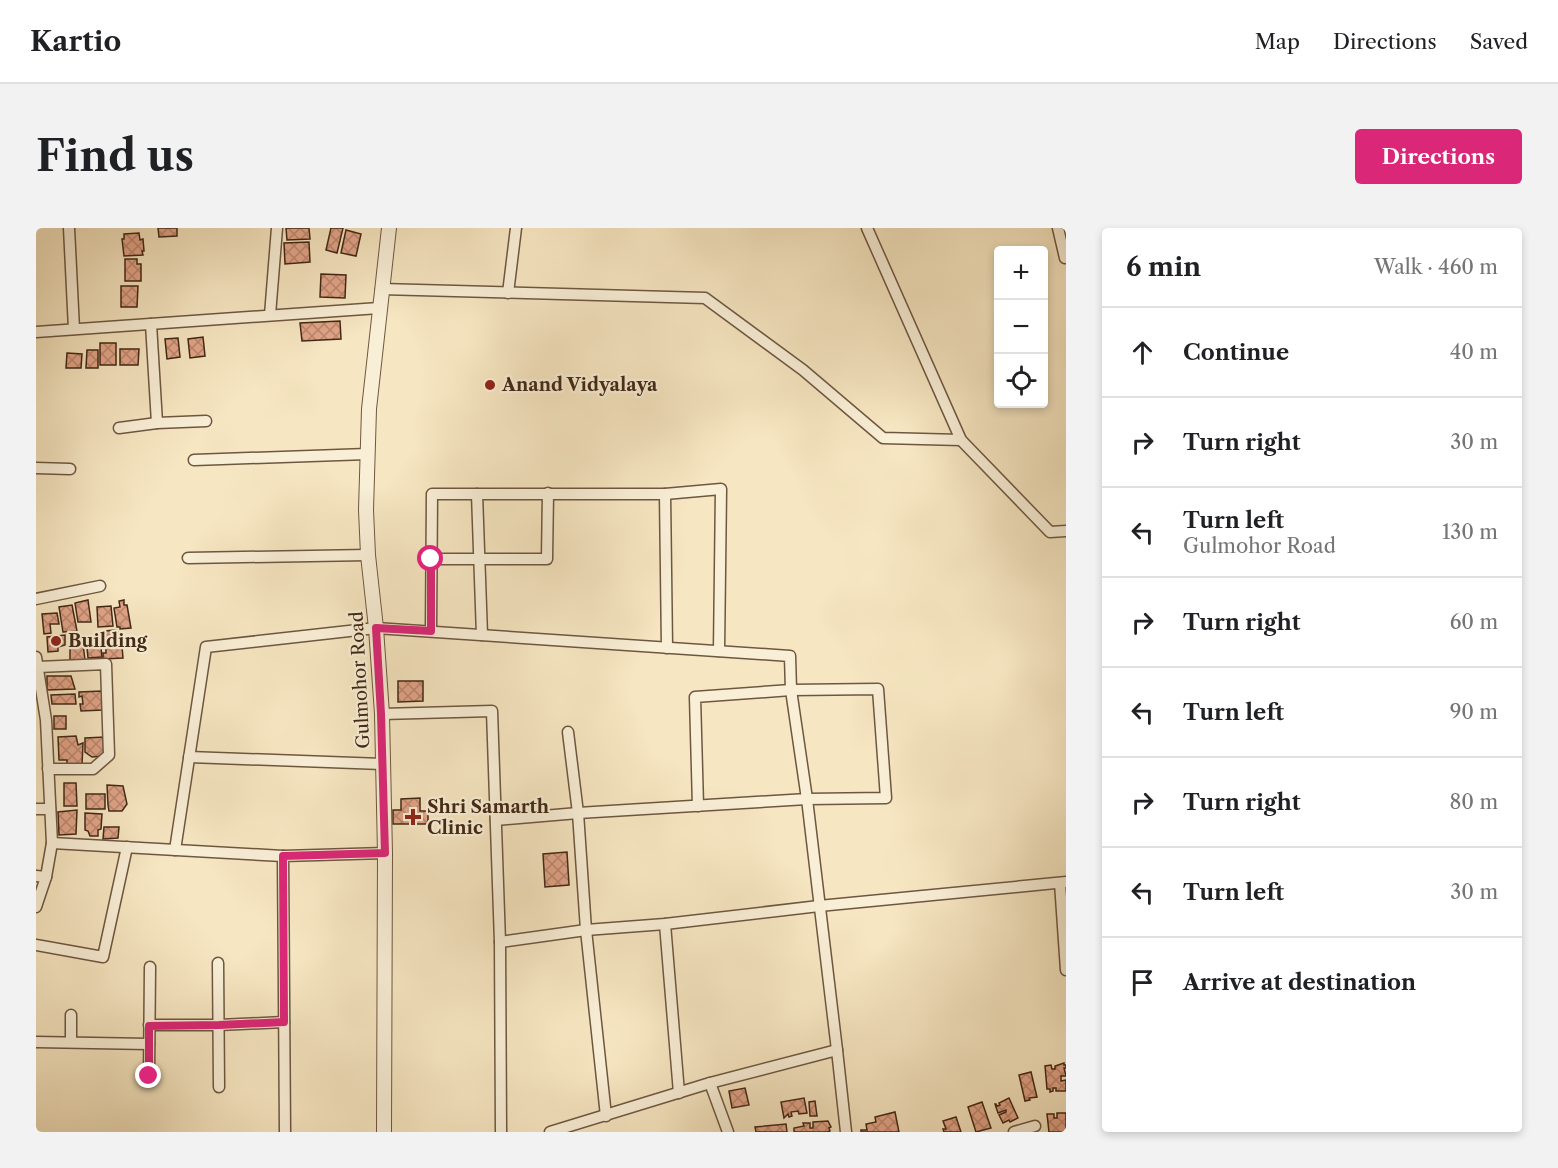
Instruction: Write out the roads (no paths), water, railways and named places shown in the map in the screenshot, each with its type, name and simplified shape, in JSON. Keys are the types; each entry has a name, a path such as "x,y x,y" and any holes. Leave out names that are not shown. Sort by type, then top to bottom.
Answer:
{"street":[{"path":"69,228 74,329"},
{"path":"270,315 277,228"},
{"name":"Gulmohor Road","path":"384,1132 385,853 381,714 366,510 369,409 389,228"},
{"path":"508,293 516,228"},
{"path":"867,228 961,440 1050,532 1066,531"},
{"path":"1058,228 1066,260"},
{"path":"381,289 705,298 803,370 883,438 961,440"},
{"path":"36,332 379,308"},
{"path":"151,324 157,423"},
{"path":"119,428 157,423 206,421"},
{"path":"194,460 368,454"},
{"path":"36,468 70,469"},
{"path":"431,631 432,494 665,494 721,489 719,651"},
{"path":"477,494 482,635"},
{"path":"431,559 547,559 548,494"},
{"path":"665,494 667,648"},
{"path":"188,558 368,555"},
{"path":"36,599 100,586"},
{"path":"176,850 206,647 376,628 790,657 791,690 807,799 846,1132"},
{"path":"36,907 41,876 52,843 48,769 42,750 46,720 37,662 106,664 109,755 93,769 48,769"},
{"path":"496,820 807,799 886,798 878,689 791,690 695,697 698,806"},
{"path":"381,714 492,711 500,942 501,1132"},
{"path":"568,732 578,813 586,930 606,1116"},
{"path":"189,757 382,764"},
{"path":"36,809 50,809"},
{"path":"52,843 283,856 385,853"},
{"path":"36,945 103,957 127,847"},
{"path":"283,856 285,1132"},
{"path":"500,942 586,930 1063,883 1066,970"},
{"path":"665,924 679,1093"},
{"path":"218,963 219,1088"},
{"path":"149,1076 150,967"},
{"path":"71,1015 71,1042"},
{"path":"149,1026 284,1022"},
{"path":"36,1042 149,1044"},
{"path":"550,1132 710,1083 837,1050"},
{"path":"710,1083 728,1132"},
{"path":"1014,1132 1035,1126"}],"place":[{"name":"Anand Vidyalaya","path":"490,385"},
{"name":"Building","path":"56,641"},
{"name":"Shri Samarth Clinic","path":"413,817"}]}
